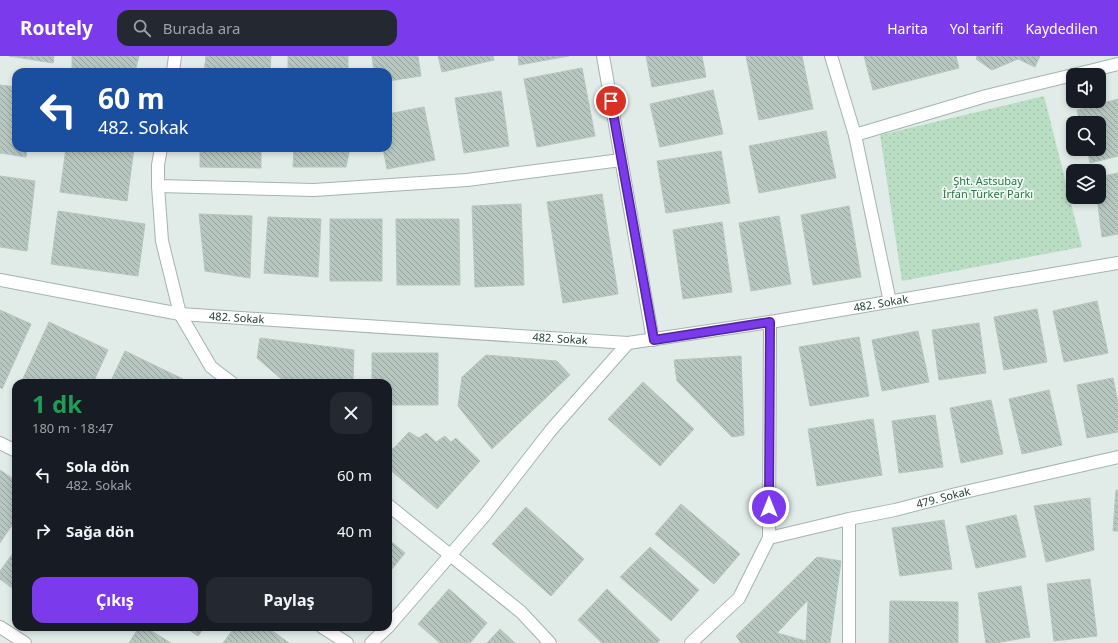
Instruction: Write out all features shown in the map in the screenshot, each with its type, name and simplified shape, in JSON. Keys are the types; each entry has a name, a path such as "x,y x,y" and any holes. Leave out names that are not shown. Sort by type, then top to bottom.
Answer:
{"street":[{"path":"174,68 175,56"},
{"path":"603,56 654,340"},
{"path":"831,56 855,135 890,302"},
{"path":"1102,68 1118,64"},
{"path":"855,135 986,96 1066,77"},
{"path":"160,152 158,165 158,186 162,241 180,314 211,367 227,379"},
{"path":"158,186 314,190 467,180 621,160"},
{"name":"482. Sokak","path":"0,280 180,314 628,343 770,322 1118,263"},
{"path":"691,643 739,598 769,538 770,322"},
{"path":"392,622 485,515 551,430 628,343"},
{"path":"0,443 12,449"},
{"name":"479. Sokak","path":"769,538 849,519 896,510 956,494 1118,457"},
{"path":"392,509 521,612 550,643"},
{"path":"849,519 849,643"},
{"path":"0,627 24,643"},
{"path":"328,631 347,643"},
{"path":"371,643 384,631"}],"green space":[{"name":"Şht. Astsubay İrfan Türker Parkı","path":"1044,96 1066,183 1066,204 1071,204 1082,247 902,281 880,135"}],"building":[{"path":"9,56 54,56 53,63"},
{"path":"72,56 139,56 136,68 72,68"},
{"path":"206,56 271,56 270,68 204,68"},
{"path":"288,56 348,56 348,68 288,68"},
{"path":"372,56 418,56 421,76 392,80 392,68 374,68"},
{"path":"438,56 493,56 494,60 442,72"},
{"path":"518,56 569,56 519,65"},
{"path":"646,56 702,56 706,77 652,87"},
{"path":"746,56 802,56 813,109 759,120"},
{"path":"864,56 956,56 959,68 873,90"},
{"path":"977,56 1040,56 1035,67 1018,59 992,70 976,59"},
{"path":"582,68 595,136 537,147 524,79"},
{"path":"0,85 12,86 12,152 27,152 26,157 0,153"},
{"path":"713,90 723,134 660,147 650,104"},
{"path":"501,91 509,146 464,153 455,98"},
{"path":"1118,99 1118,156 1090,163 1088,156 1106,156 1106,116 1078,116 1077,110 1084,108 1106,108 1106,102"},
{"path":"424,107 435,160 387,169 384,152 392,152 392,113"},
{"path":"826,131 836,178 759,193 749,146"},
{"path":"721,151 730,203 666,213 657,161"},
{"path":"65,152 133,152 127,201 60,192"},
{"path":"200,152 261,152 261,168 200,167"},
{"path":"294,152 349,152 346,167 293,167"},
{"path":"1118,173 1118,234 1102,237 1098,204 1106,204 1106,176"},
{"path":"0,176 35,181 27,251 0,247"},
{"path":"602,194 618,294 563,303 547,202"},
{"path":"521,204 524,285 475,287 472,206"},
{"path":"849,206 861,277 813,285 801,215"},
{"path":"58,211 145,224 138,276 51,264"},
{"path":"199,214 252,216 250,278 205,271"},
{"path":"779,216 791,284 751,291 739,223"},
{"path":"268,217 321,219 318,277 264,273"},
{"path":"330,219 382,219 382,281 330,281"},
{"path":"396,219 459,219 460,285 397,285"},
{"path":"722,222 732,292 683,299 673,230"},
{"path":"1097,301 1108,353 1064,362 1053,311"},
{"path":"1037,309 1047,362 1004,370 994,317"},
{"path":"0,310 31,324 2,389 0,387"},
{"path":"49,322 108,350 95,379 23,379"},
{"path":"979,323 986,373 939,380 932,330"},
{"path":"918,331 929,382 882,391 872,340"},
{"path":"859,337 869,396 810,406 799,347"},
{"path":"260,338 354,350 353,379 281,379 257,358"},
{"path":"125,351 183,379 112,379"},
{"path":"372,353 438,353 438,405 392,405 392,379 372,379"},
{"path":"486,355 557,361 570,375 492,449 458,406 462,377"},
{"path":"741,356 744,435 732,437 677,381 674,360"},
{"path":"1113,378 1118,403 1118,432 1087,438 1077,385"},
{"path":"643,382 694,429 660,466 608,419"},
{"path":"1049,390 1062,445 1022,454 1009,399"},
{"path":"991,400 1003,454 961,463 950,408"},
{"path":"935,415 943,467 899,473 892,421"},
{"path":"873,419 882,475 817,486 808,429"},
{"path":"409,432 419,438 426,433 436,442 445,436 451,442 456,438 480,461 437,509 392,471 392,448 393,449"},
{"path":"0,470 12,478 12,525 0,543"},
{"path":"1116,490 1118,490 1118,531 1113,531"},
{"path":"1090,498 1094,550 1046,562 1034,506"},
{"path":"681,504 740,554 714,584 655,534"},
{"path":"526,507 584,559 551,596 492,544"},
{"path":"1016,515 1026,557 976,568 966,526"},
{"path":"944,520 952,569 900,576 892,528"},
{"path":"392,542 405,553 392,569"},
{"path":"650,547 699,590 671,621 620,577"},
{"path":"12,554 12,588 0,579 0,571"},
{"path":"817,557 841,561 830,643 741,643 736,636","holes":["808,600 806,641 777,633"]},
{"path":"1090,579 1097,636 1054,641 1047,584"},
{"path":"1021,586 1030,637 995,643 986,643 978,593"},
{"path":"449,589 487,623 470,643 440,643 418,624"},
{"path":"607,589 660,640 657,643 602,643 578,620"},
{"path":"890,601 958,602 958,643 889,643"},
{"path":"500,629 515,643 487,643"},
{"path":"136,631 152,631 171,643 129,643"},
{"path":"191,631 202,631 198,636"},
{"path":"232,631 272,631 289,643 223,643"}],"route":[{"path":"611,101 654,340 770,322 769,507"}]}
